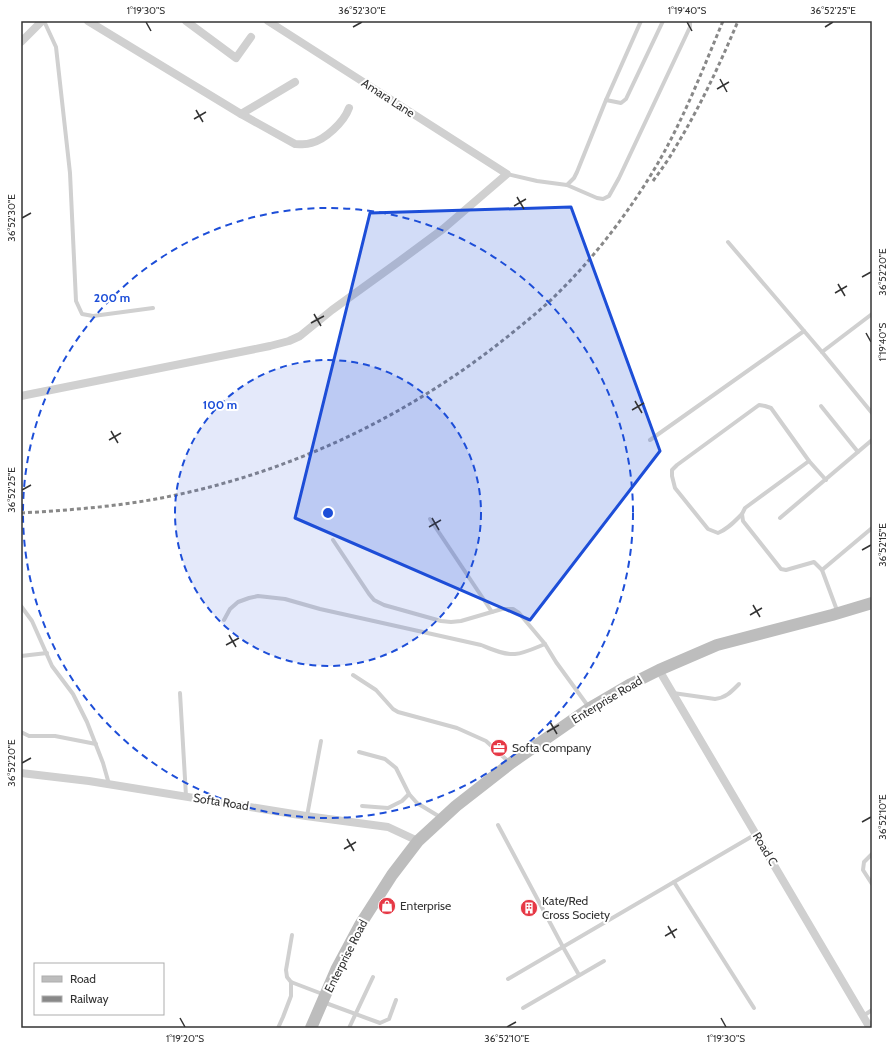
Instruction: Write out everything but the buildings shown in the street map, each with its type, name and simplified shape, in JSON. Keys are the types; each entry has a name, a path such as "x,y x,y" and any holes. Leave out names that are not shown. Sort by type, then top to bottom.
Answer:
{"main road":[{"name":"Enterprise Road","path":"311,1028 337,968 360,925 392,875 418,841 456,806 511,763 590,708 631,684 659,670 718,645 872,603"}],"street":[{"path":"21,42 43,21"},
{"path":"88,21 241,114 295,144 302,145 320,140 336,127 348,113 350,108"},
{"path":"186,21 236,58 251,37"},
{"name":"Amara Lane","path":"268,21 507,174"},
{"path":"241,114 295,82"},
{"path":"21,396 270,346 289,341 300,336 332,310 442,229 507,174"},
{"name":"Road C","path":"659,670 870,1028"},
{"name":"Softa Road","path":"21,773 89,780 307,816 388,827 418,841"}],"lane":[{"path":"43,21 56,47 70,173 76,301 82,314 93,316 153,308"},
{"path":"567,185 574,178 641,21"},
{"path":"606,100 621,103 626,99 663,21"},
{"path":"507,174 537,181 567,185 597,198 609,196 620,178 690,27 690,21"},
{"path":"728,242 872,413"},
{"path":"822,352 872,314"},
{"path":"650,440 804,331"},
{"path":"809,461 745,508 742,514 731,525 718,533 708,529 675,488 672,476 672,470 677,465 759,405 771,408 809,461 826,480"},
{"path":"821,406 858,452"},
{"path":"780,518 872,440"},
{"path":"742,514 743,521 781,569 786,570 814,562 822,570 838,613"},
{"path":"430,519 492,612"},
{"path":"822,570 872,528"},
{"path":"333,540 369,594 374,600 384,605 441,621 451,622 461,621 502,609 513,609 520,613 545,644 556,662 590,708"},
{"path":"224,620 230,609 238,602 258,596 285,599 320,609 481,645 506,653 514,654 545,644"},
{"path":"21,606 32,621 52,666 73,694 88,722 109,784"},
{"path":"21,656 47,653"},
{"path":"353,675 376,690 393,709 398,712 457,728 486,742 511,763"},
{"path":"673,693 715,699 725,696 739,684"},
{"path":"180,693 186,796"},
{"path":"21,732 29,736 55,736 96,744"},
{"path":"307,816 321,741"},
{"path":"359,752 385,759 396,768 409,794 416,803 442,819"},
{"path":"362,806 388,808 402,801 409,794"},
{"path":"498,825 563,947 580,975"},
{"path":"508,979 756,834"},
{"path":"872,854 864,862 863,870 872,884"},
{"path":"674,882 754,1008"},
{"path":"292,934 286,970 287,977 291,982 356,1014 380,1023 389,1019 396,1000"},
{"path":"523,1008 604,961"},
{"path":"350,1028 373,977"},
{"path":"278,1028 291,996 291,982"},
{"path":"863,1016 872,1010"}],"highlighted area":[{"path":"571,207 660,451 530,620 295,518 370,213"}],"railway":[{"path":"21,513 99,507 157,499 222,484 267,470 354,434 436,388 475,362 541,309 557,294 612,232 648,180 676,129 693,93 723,21"},
{"path":"653,181 693,117 717,69 738,21"}],"place":[{"name":"Softa Company","path":"499,748"},
{"name":"Enterprise","path":"387,906"},
{"name":"Kate/Red Cross Society","path":"529,908"}]}
